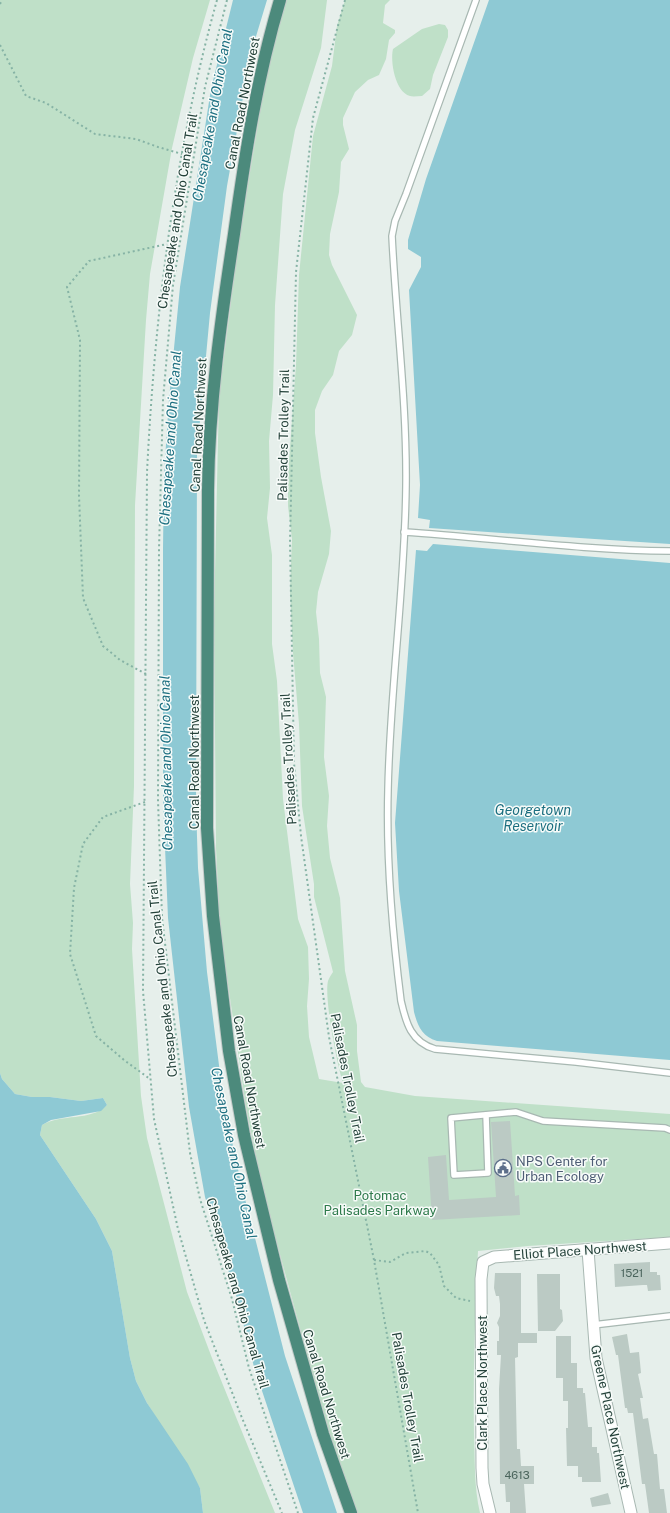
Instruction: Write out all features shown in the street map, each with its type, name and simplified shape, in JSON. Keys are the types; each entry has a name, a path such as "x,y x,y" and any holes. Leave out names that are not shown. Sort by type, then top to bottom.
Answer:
{"highway":[{"name":"Canal Road Northwest","path":"280,0 268,40 250,124 219,336 208,444 208,828 213,916 235,1091 244,1135 285,1302 323,1434 351,1513"}],"street":[{"name":"Elliot Place Northwest","path":"491,1257 670,1243"},
{"name":"Greene Place Northwest","path":"588,1250 596,1358 631,1513"},
{"name":"Clark Place Northwest","path":"490,1513 482,1472 481,1304 482,1265 485,1260 491,1257"}],"lane":[{"path":"476,0 406,194 394,220 392,236 405,410 404,532 388,789 387,871 395,953 406,1022 414,1038 424,1046 434,1049 576,1062 670,1073"},
{"path":"404,532 645,551 670,551"},
{"path":"486,1115 488,1173 454,1176 451,1118 516,1112 543,1121 665,1128 670,1130"},
{"path":"593,1324 670,1316"}],"path":[{"path":"0,4 2,0"},
{"path":"217,0 196,85 182,154 167,244 161,287 151,397 147,472 143,991 154,1119 163,1166 191,1279 220,1364 282,1513"},
{"name":"Chesapeake and Ohio Canal Trail","path":"227,0 205,88 173,286 163,400 159,549 158,792 162,918 190,1153 200,1199 232,1299 249,1368 298,1513"},
{"name":"Palisades Trolley Trail","path":"345,0 312,118 296,272 290,542 294,755 301,836 329,1037 374,1260 418,1513"},
{"path":"0,45 26,96 46,103 95,134 136,139 158,148 182,154"},
{"path":"146,674 120,660 103,646 83,598 79,496 80,340 67,287 89,261 167,244"},
{"path":"145,802 103,817 83,844 74,888 70,954 96,1036 124,1060 150,1079"},
{"path":"374,1260 390,1262 406,1253 425,1251 430,1253 439,1264 444,1286 456,1298 481,1304"}],"green space":[{"path":"0,0 210,0 193,58 172,148 150,274 146,320 135,505 134,786 130,884 133,923 132,949 141,1096 147,1138 187,1292 275,1513 203,1513 200,1488 147,1403 136,1381 130,1358 112,1251 96,1219 40,1135 42,1125 50,1121 84,1116 100,1110 107,1105 103,1098 81,1101 15,1094 2,1079 0,1073"},
{"name":"Potomac Palisades Parkway","path":"287,0 327,0 321,48 295,130 283,194 275,305 273,395 269,441 270,488 267,518 272,555 272,644 277,681 283,799 298,919 308,947 309,979 307,1006 309,1037 319,1079 343,1083 329,1016 327,989 329,978 333,972 314,897 314,884 302,806 299,724 293,653 290,591 292,539 288,506 288,475 296,365 299,275 313,136 332,66 337,26 345,0 390,0 385,5 383,23 395,30 395,33 389,40 386,59 379,75 368,80 355,92 343,118 343,125 349,149 341,162 339,192 330,234 329,255 332,265 357,315 352,335 339,351 333,375 322,391 315,410 315,433 331,531 329,554 318,592 316,612 319,639 320,673 326,697 324,757 329,796 327,826 330,858 340,898 345,971 357,1025 357,1051 361,1082 365,1087 415,1096 670,1114 670,1237 528,1246 478,1251 474,1342 474,1411 475,1474 480,1513 358,1513 336,1454 320,1402 275,1236 256,1157 246,1107 220,930 216,848 214,617 219,396 239,239 262,100 276,30"},
{"path":"439,24 445,25 448,30 448,37 433,75 430,89 422,96 410,96 401,89 397,83 392,61 393,49 422,29"}],"water":[{"name":"Chesapeake and Ohio Canal","path":"233,0 267,0 251,53 227,186 210,313 197,453 196,805 198,868 207,972 224,1104 241,1183 285,1356 337,1513 303,1513 254,1367 237,1298 205,1197 189,1107 168,918 163,800 163,549 164,475 169,399 180,287 211,89"},
{"path":"489,0 670,0 670,544 429,528 430,520 418,518 420,485 409,290 421,267 421,257 408,249 408,240 426,179"},
{"name":"Georgetown Reservoir","path":"433,544 670,563 670,1060 437,1041 424,1034 417,1022 414,1012 399,891 395,823 416,550 427,551"},
{"path":"0,1073 2,1079 15,1094 81,1101 103,1098 107,1105 101,1111 51,1120 42,1125 40,1135 96,1219 112,1251 130,1358 136,1381 147,1403 188,1464 200,1488 203,1513 0,1513"}],"building":[{"name":"NPS Center for Urban Ecology","path":"510,1121 515,1196 519,1195 520,1215 432,1220 428,1157 446,1155 449,1200 496,1197 491,1122"},
{"path":"650,1262 650,1272 657,1272 657,1275 660,1275 661,1290 648,1291 647,1285 615,1287 614,1264"},
{"path":"495,1273 521,1273 521,1333 537,1333 537,1343 518,1343 518,1357 515,1358 517,1449 520,1449 521,1466 534,1466 534,1484 524,1484 526,1513 510,1513 510,1502 506,1502 505,1484 500,1484 499,1389 501,1355 497,1355 499,1327 497,1323 500,1316 500,1304 499,1296 496,1296 494,1288"},
{"path":"537,1274 560,1274 560,1309 562,1310 563,1321 555,1331 538,1331"},
{"path":"627,1334 630,1353 639,1352 641,1373 638,1374 643,1398 640,1398 643,1419 648,1418 654,1454 657,1454 660,1489 664,1489 667,1513 649,1513 645,1484 642,1484 633,1413 628,1413 627,1408 625,1408 618,1355 616,1355 612,1337"},
{"path":"556,1336 571,1336 571,1363 577,1363 577,1388 583,1388 583,1393 585,1393 588,1427 592,1427 592,1447 597,1447 597,1453 599,1453 601,1482 582,1482 582,1477 578,1477 578,1466 567,1466 566,1428 568,1428 568,1401 563,1401 563,1378 556,1378"},
{"path":"608,1493 611,1504 592,1507 590,1498"}],"place":[{"name":"NPS Center for Urban Ecology","path":"503,1168"}]}
